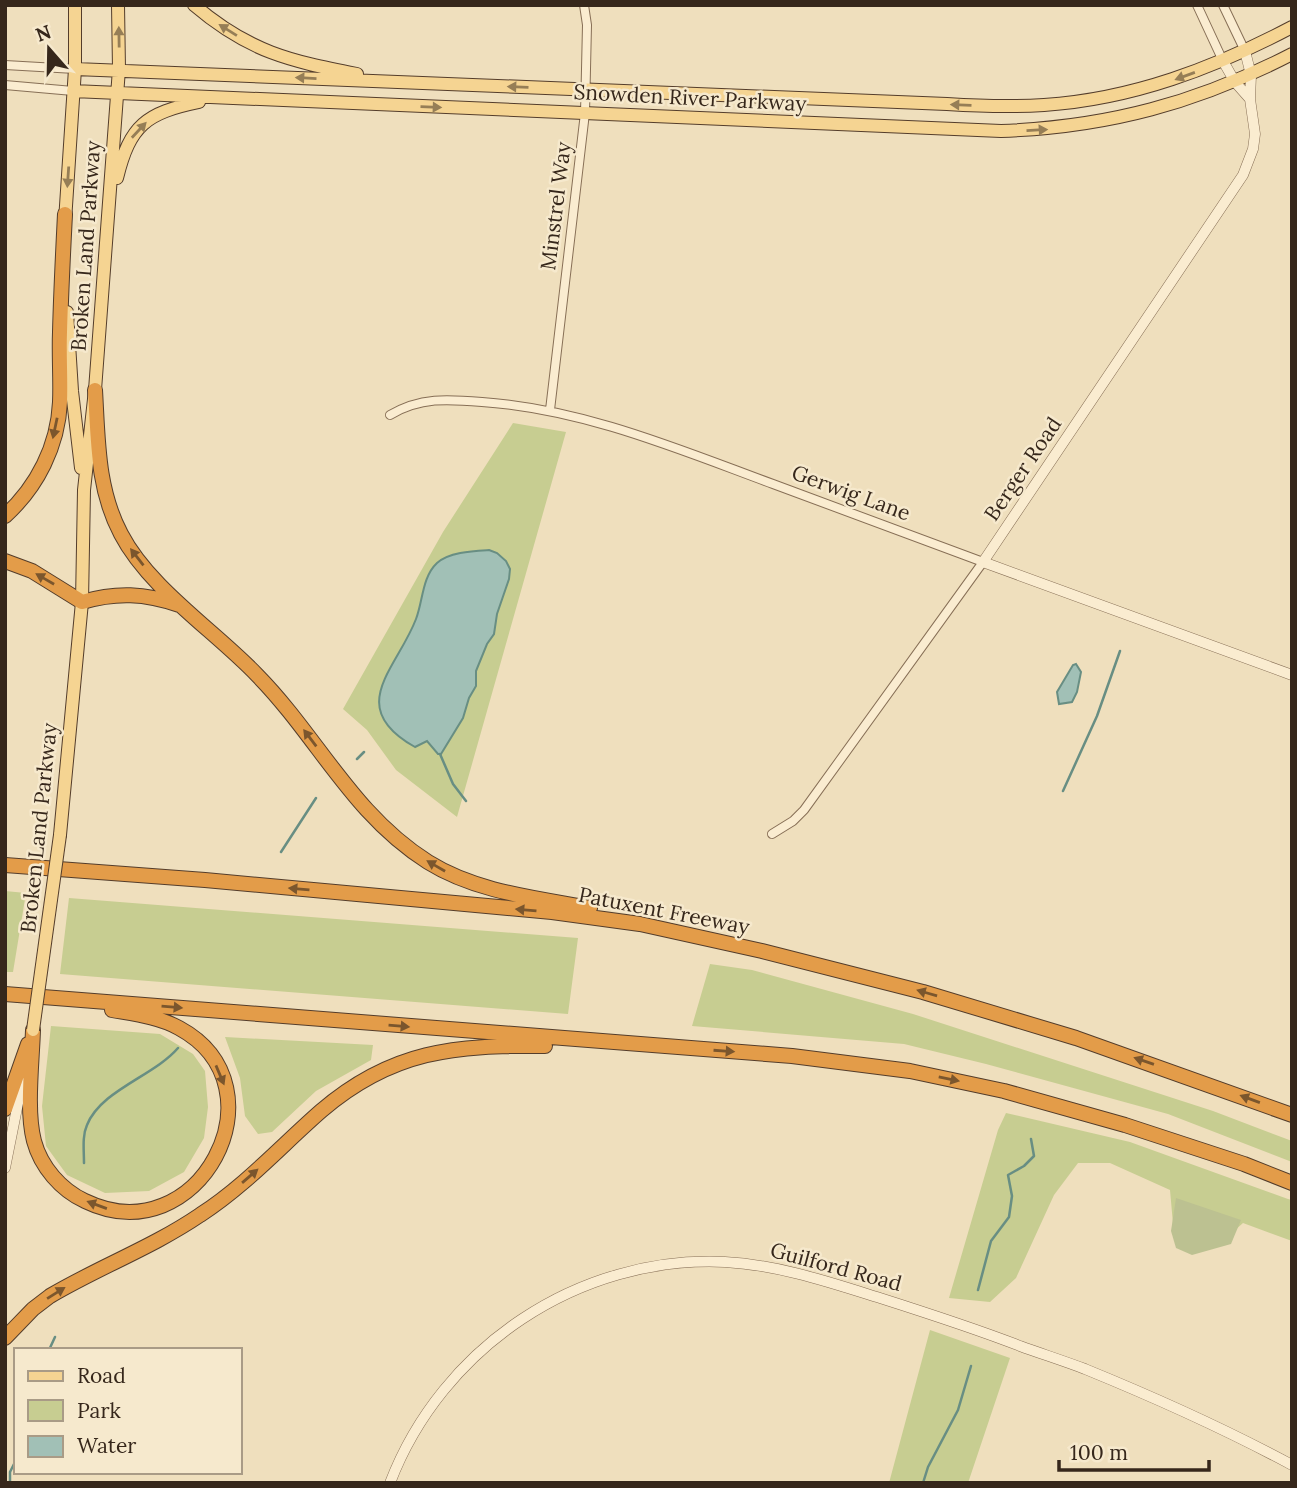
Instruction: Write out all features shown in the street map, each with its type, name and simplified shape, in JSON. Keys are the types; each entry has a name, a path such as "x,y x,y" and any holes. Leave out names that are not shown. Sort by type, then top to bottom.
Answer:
{"highway":[{"path":"5,516 33,485 45,462 56,425 60,404 65,214"},
{"path":"95,390 99,470 111,514 122,537 136,558 183,607 258,676 286,707 365,811 404,846 451,875 497,890 593,908 690,934"},
{"path":"5,561 32,571 82,602 111,595 139,594 183,607"},
{"name":"Patuxent Freeway","path":"5,865 205,880 597,917 690,934 923,992 1076,1038 1292,1115"},
{"path":"5,994 865,1064 953,1079 1125,1125 1292,1182"},
{"path":"33,1030 31,1122 34,1142 45,1164 61,1185 92,1205 110,1210 132,1211 168,1203 197,1185 207,1173 224,1140 228,1107 222,1076 206,1050 194,1038 166,1022 56,998"},
{"path":"5,1109 33,1030"},
{"path":"5,1338 50,1296 201,1215 252,1174 323,1110 365,1079 390,1066 444,1050 474,1046 685,1048"}],"main road":[{"name":"Broken Land Parkway","path":"75,5 74,91 65,214 67,333 84,490"},
{"name":"Broken Land Parkway","path":"33,1030 60,835 82,602 84,490 95,390 119,69 118,5"},
{"path":"194,5 224,29 264,51 301,63 399,82"},
{"name":"Snowden River Parkway","path":"75,69 999,106 1043,105 1107,97 1183,77 1245,51 1292,27"},
{"name":"Snowden River Parkway","path":"74,91 990,131 1079,126 1150,111 1235,82 1292,54"},
{"path":"108,216 126,148 140,127 151,117 173,107 218,98"}],"street":[{"name":"Minstrel Way","path":"550,410 585,113 587,25 584,5"},
{"path":"1197,5 1223,61 1235,82 1250,99"},
{"path":"1223,5 1245,51"},
{"name":"Berger Road","path":"772,834 793,821 804,810 983,562 1243,175 1253,149 1255,134 1250,99 1251,75 1245,51"},
{"path":"5,65 75,69"},
{"path":"5,85 74,91"},
{"name":"Gerwig Lane","path":"390,415 406,406 438,399 515,404 607,424 1292,674"},
{"name":"Broken Land Parkway","path":"5,1168 33,1030"},
{"name":"Guilford Road","path":"390,1483 407,1444 429,1407 463,1367 504,1331 545,1304 587,1285 653,1266 697,1262 726,1262 792,1272 968,1326 1136,1390 1292,1465"}],"green space":[{"path":"513,423 566,432 457,817 396,770 367,730 343,709 443,532"},
{"path":"5,891 26,893 13,972 5,972"},
{"path":"69,898 578,938 568,1014 60,974"},
{"path":"710,964 752,970 913,1014 1213,1111 1292,1141 1292,1162 1168,1114 904,1044 692,1026"},
{"path":"51,1026 160,1034 193,1054 205,1071 208,1107 204,1138 184,1172 149,1191 105,1193 67,1175 46,1146 42,1106"},
{"path":"225,1037 373,1045 371,1060 316,1091 272,1132 258,1134 245,1116 240,1078"},
{"path":"1006,1113 1130,1142 1292,1200 1292,1241 1243,1223 1225,1239 1174,1235 1170,1190 1110,1163 1078,1163 1054,1195 1016,1278 990,1302 949,1298 998,1130"},
{"path":"1176,1198 1241,1220 1231,1244 1192,1255 1176,1248 1171,1231"},
{"path":"930,1330 1010,1358 968,1483 889,1483"}],"water":[{"path":"489,550 506,561 510,569 494,634 476,671 476,686 463,718 441,754 427,741 415,747 394,732 383,717 379,702 382,687 416,619 432,569 448,556"},
{"path":"1076,664 1081,672 1077,692 1072,702 1059,704 1057,692"}],"waterway":[{"path":"1063,791 1097,716 1120,651"},
{"path":"357,759 364,752"},
{"path":"440,754 453,784 466,801"},
{"path":"281,852 316,798"},
{"path":"84,1163 84,1134 94,1113 104,1102 156,1067 178,1048"},
{"path":"978,1290 991,1241 1009,1217 1012,1196 1008,1175 1024,1166 1034,1156 1031,1139"},
{"path":"50,1348 55,1337"},
{"path":"923,1483 928,1467 958,1410 971,1366"},
{"path":"10,1483 10,1472 14,1464"}]}
